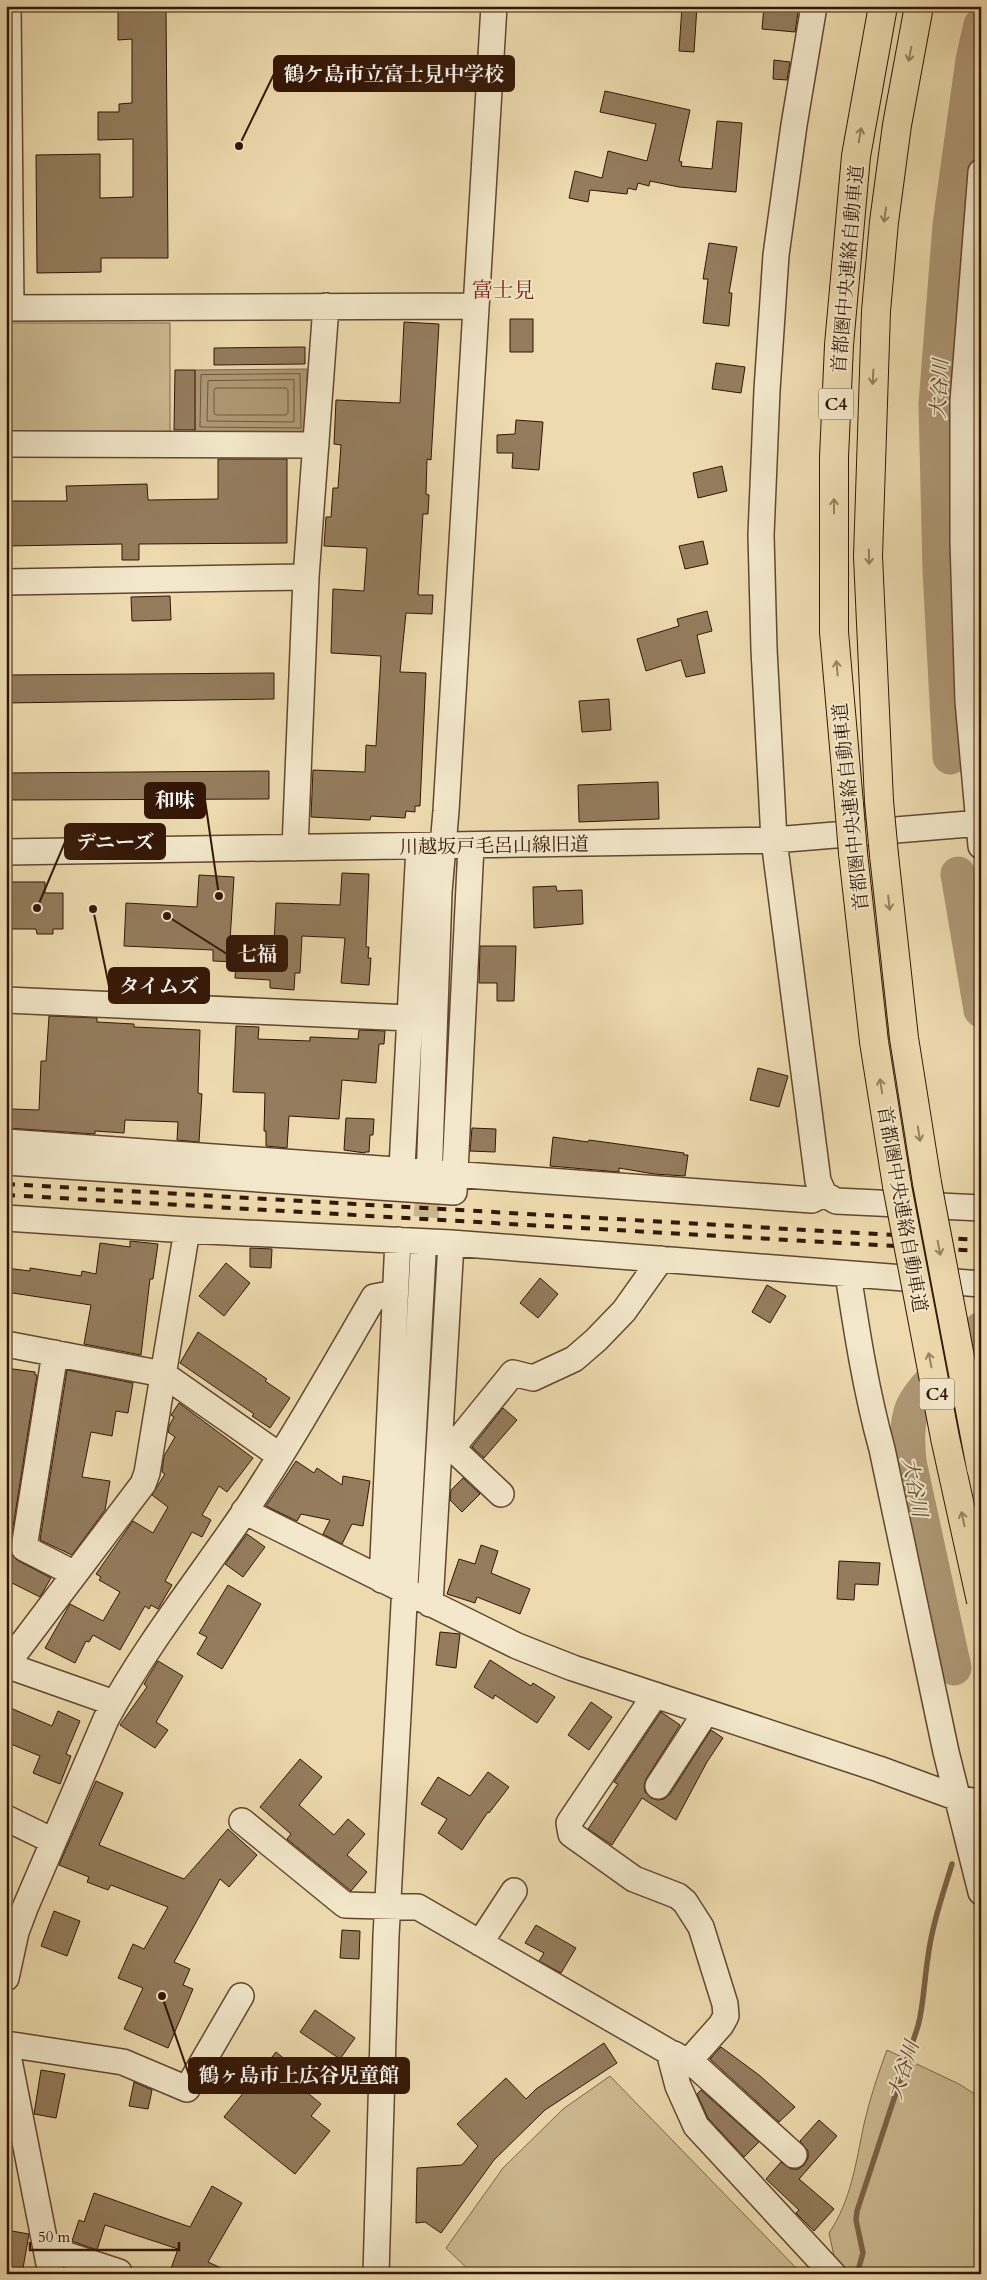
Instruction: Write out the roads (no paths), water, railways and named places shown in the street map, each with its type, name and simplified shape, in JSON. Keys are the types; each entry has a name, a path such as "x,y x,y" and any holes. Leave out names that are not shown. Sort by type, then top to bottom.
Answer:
{"highway":[{"name":"首都圏中央連絡自動車道","path":"883,6 856,156 839,345 834,457 834,632 853,854 874,1042 897,1186 945,1438 981,1601"},
{"name":"首都圏中央連絡自動車道","path":"919,6 897,125 884,222 876,321 868,556 879,801 904,1038 926,1183 981,1468"}],"street":[{"path":"8,6 8,308 476,306"},
{"path":"428,1182 439,892 494,6"},
{"path":"814,6 776,255 767,390 761,544 764,649 774,840 818,1181 824,1194 836,1201 981,1208"},
{"path":"980,831 968,701 963,542 962,402 973,371 981,172"},
{"path":"295,848 306,577 326,306"},
{"path":"6,444 316,445"},
{"path":"6,582 306,577"},
{"name":"川越坂戸毛呂山線旧道","path":"6,852 774,840 980,831"},
{"path":"6,1162 454,1192 471,846"},
{"path":"401,1188 418,847"},
{"path":"6,1000 410,1018"},
{"path":"6,1142 812,1200 824,1194"},
{"path":"6,1218 187,1230 451,1243 981,1284"},
{"path":"114,1703 6,1665 143,1484 147,1472 187,1230"},
{"path":"382,1580 398,1240"},
{"path":"430,1604 446,1449 451,1243"},
{"path":"376,2274 387,1905 424,1254"},
{"path":"446,1449 513,1373 533,1378 574,1359 596,1340 624,1311 661,1259"},
{"path":"848,1274 870,1403 882,1449 944,1743 969,1801 981,1892"},
{"path":"7,1968 16,1932 53,1841 114,1703 148,1649 244,1512 280,1456 374,1297 395,1293"},
{"path":"6,1344 163,1374 280,1456"},
{"path":"55,1353 24,1548 75,1574"},
{"path":"446,1449 501,1494"},
{"path":"244,1512 517,1646 655,1695 879,1769 969,1801"},
{"path":"655,1695 569,1823 571,1834 634,1879 678,1896 694,1913 701,1927 725,2004 726,2016 722,2025 679,2057"},
{"path":"658,1786 706,1712"},
{"path":"6,1818 53,1841"},
{"path":"242,1820 345,1905 418,1907 679,2057 794,2155"},
{"path":"480,1942 514,1891"},
{"path":"51,2274 11,2100 6,2045 123,2062 187,2088 241,1996"},
{"path":"679,2057 678,2086 696,2126 833,2274"},
{"path":"46,2248 119,2272"}],"water":[{"path":"307,369 307,433 195,434 195,370"}],"waterway":[{"name":"大谷川","path":"950,757 940,571 936,404 950,225 973,60 981,25"},
{"name":"大谷川","path":"958,874 981,1010"},
{"name":"大谷川","path":"954,1668 909,1462 909,1418 915,1403 929,1384 974,1340 981,1329"},
{"name":"大谷川","path":"857,2274 863,2253 856,2220 857,2211 918,2026 932,1933 952,1864"}],"tunnel":[{"path":"423,1254 429,1182"}],"railway":[{"path":"6,1184 981,1240"},
{"path":"6,1195 981,1251"}],"place":[{"name":"鶴ケ島市立富士見中学校","path":"239,146"},
{"name":"和味","path":"219,896"},
{"name":"デニーズ","path":"37,908"},
{"name":"タイムズ","path":"93,909"},
{"name":"七福","path":"167,916"},
{"name":"鶴ヶ島市上広谷児童館","path":"162,1996"}],"district":[{"name":"富士見","path":"503,290"}]}
